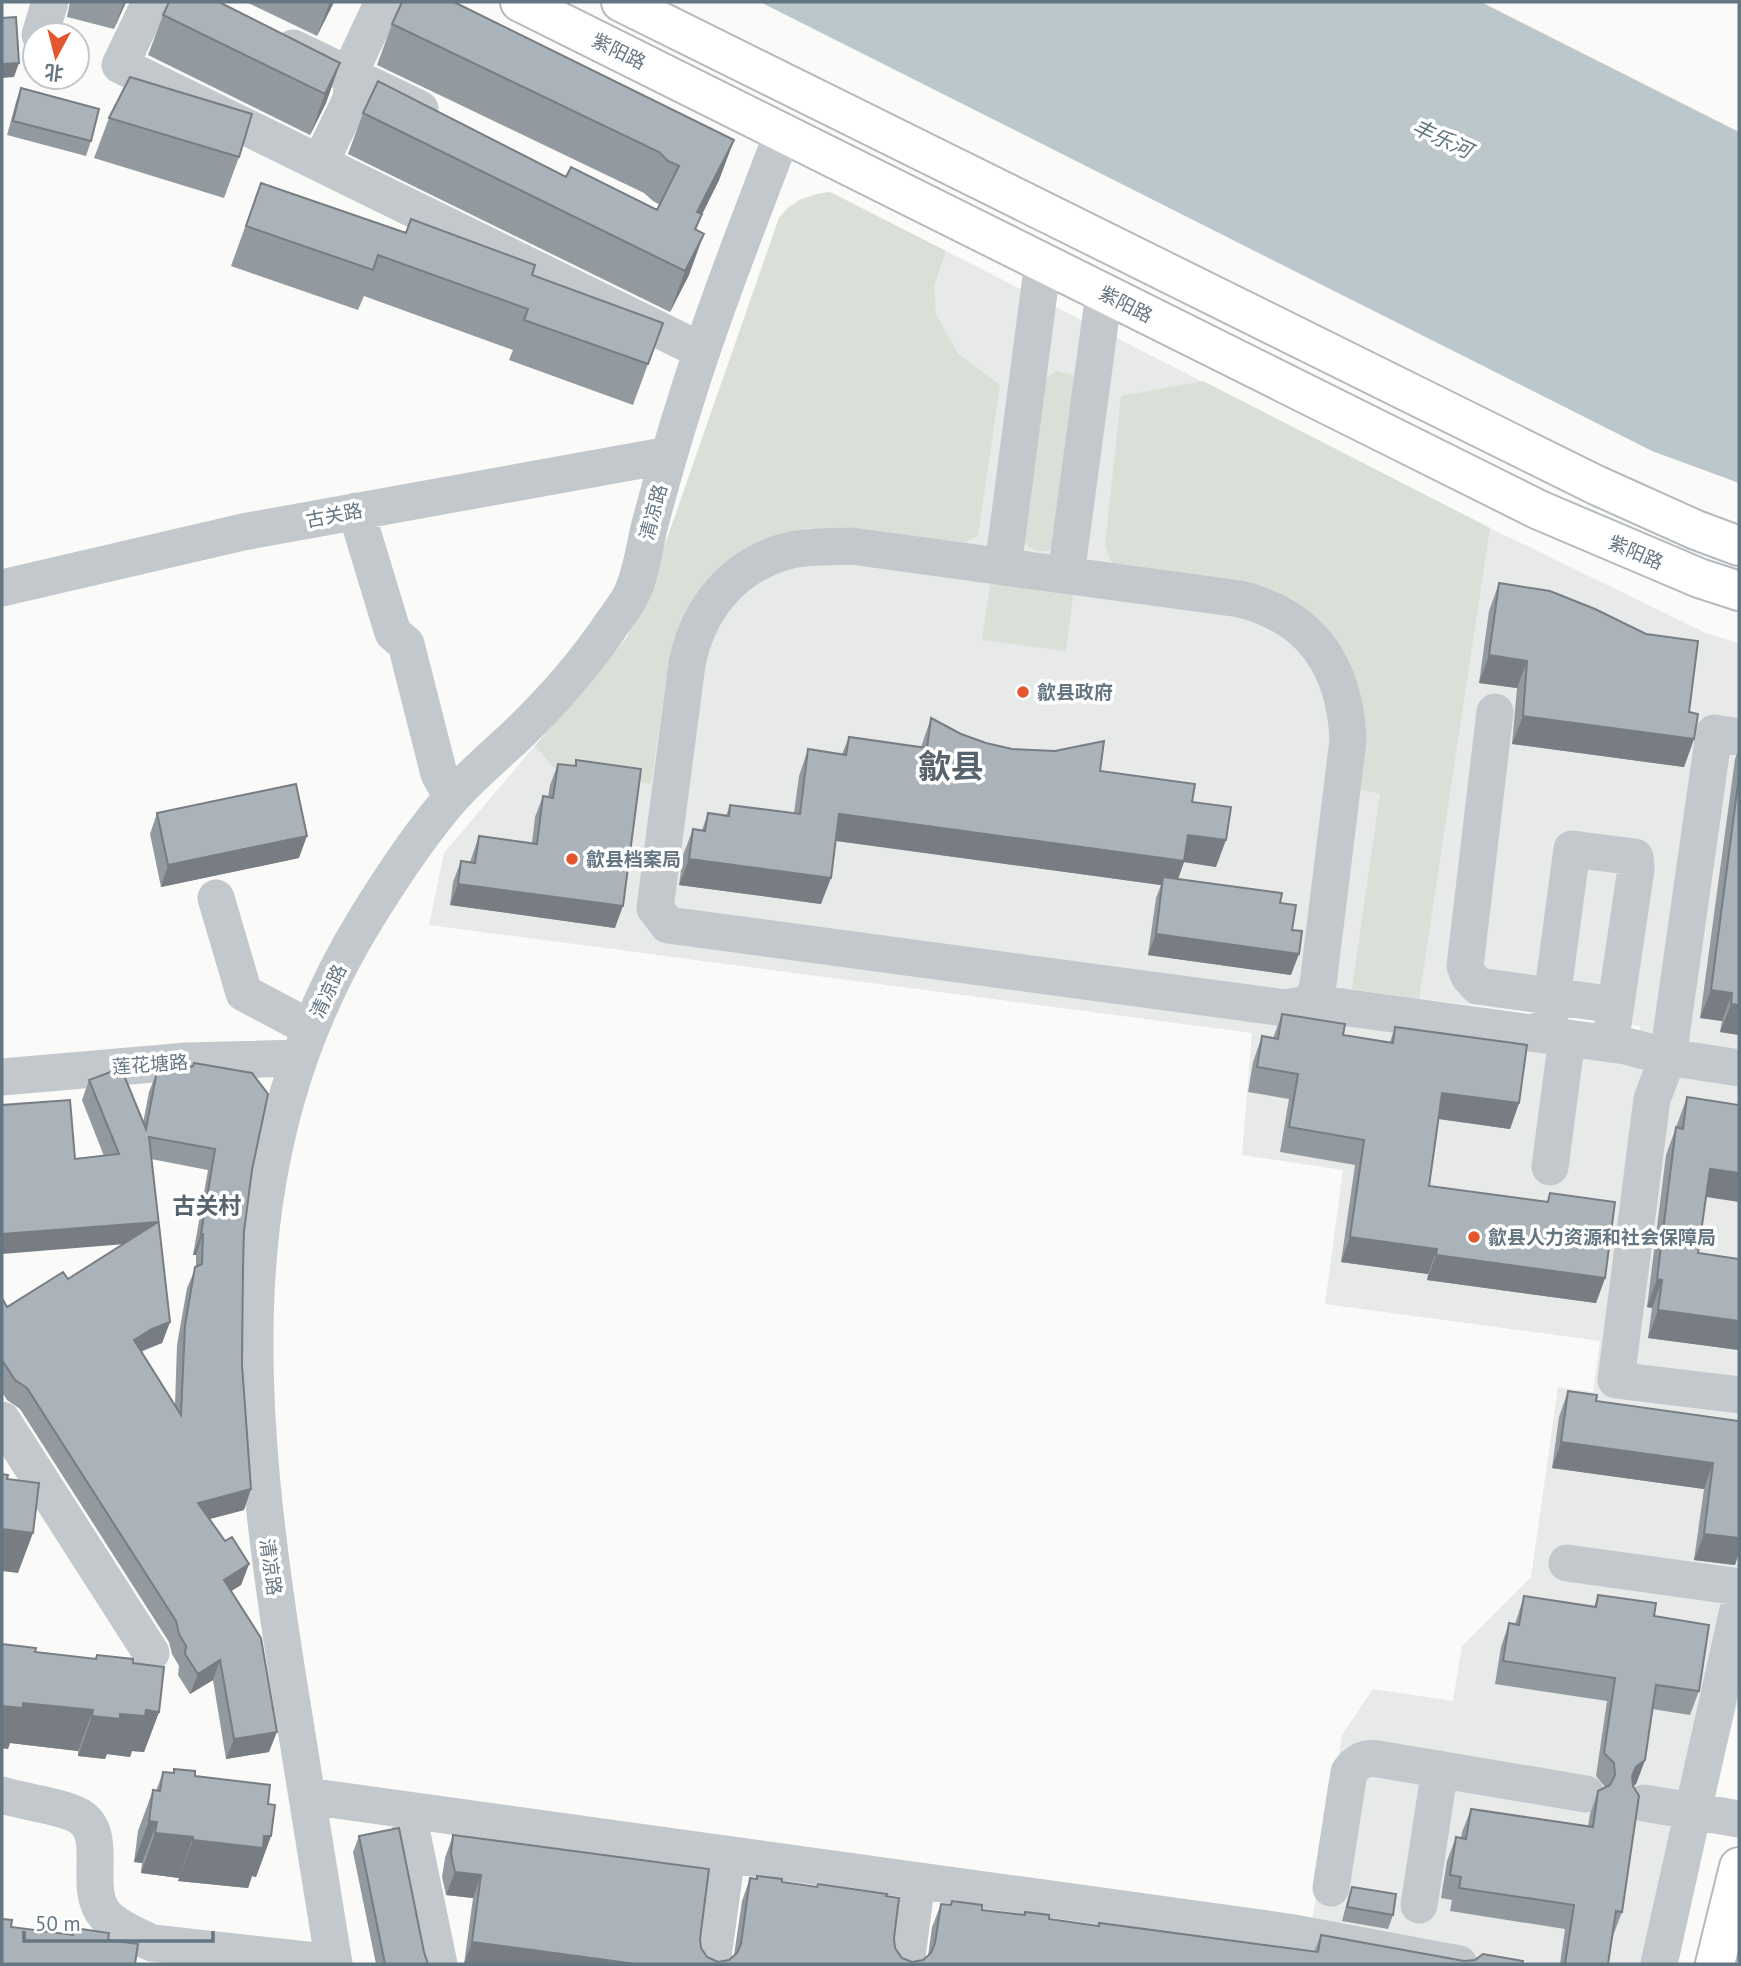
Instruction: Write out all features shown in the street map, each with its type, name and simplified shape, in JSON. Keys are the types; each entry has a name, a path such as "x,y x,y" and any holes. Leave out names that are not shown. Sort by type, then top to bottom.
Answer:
{"main road":[{"name":"紫阳路","path":"520,2 1539,510 1699,578 1739,591"},
{"path":"621,2 1597,485 1696,530 1739,546"},
{"path":"1715,1964 1739,1867"}],"street":[{"path":"44,21 50,2"},
{"path":"155,2 149,5 120,65 702,351"},
{"path":"320,163 351,99 354,64 383,2"},
{"path":"269,36 451,124"},
{"name":"清凉路","path":"334,1963 264,1518 259,1459 256,1363 258,1268 267,1180 275,1139 304,1043 339,965 365,920 424,831 452,797 546,706 574,675 632,593 669,455 702,351 783,132"},
{"path":"1003,567 1043,262"},
{"path":"1066,575 1104,293"},
{"name":"古关路","path":"2,588 243,533 669,455"},
{"path":"356,511 393,633 406,644 439,774 452,797"},
{"path":"1313,1003 1318,984 1348,723 1341,689 1325,656 1302,628 1273,610 1257,603 851,546 809,548 767,558 738,575 721,590 698,625 689,654 655,908 668,925 1285,1008 1313,1003 1610,1044 1668,1057 1739,1068"},
{"path":"1496,712 1465,966 1469,976 1478,986 1616,1005"},
{"path":"1739,737 1714,733 1668,1057 1651,1099 1616,1380 1739,1395"},
{"path":"1549,1167 1557,1037 1552,996 1572,849 1635,857 1636,869 1610,1044"},
{"path":"216,898 244,993 304,1043"},
{"name":"莲花塘路","path":"4,1069 187,1061 304,1043"},
{"path":"2,1420 151,1653"},
{"path":"1567,1563 1739,1587"},
{"path":"1659,1964 1739,1605"},
{"path":"1331,1888 1349,1772 1364,1759 1586,1794"},
{"path":"1419,1905 1440,1769"},
{"path":"2,1795 66,1811 89,1824 94,1836 95,1890 98,1903 105,1914 125,1931 152,1943 334,1963"},
{"path":"307,1796 1288,1932 1459,1964"},
{"path":"1644,1803 1739,1819"},
{"path":"407,1810 439,1964"},
{"path":"712,1964 727,1855"},
{"path":"906,1964 917,1881"}],"shaded area":[{"path":"830,192 1490,528 1708,634 1739,643 1739,1697 1673,1964 1515,1964 1310,1932 1342,1735 1373,1689 1453,1701 1462,1646 1531,1577 1558,1387 1593,1392 1600,1341 1325,1304 1343,1170 1242,1155 1252,1033 429,925 444,853 627,637 667,539 779,218 788,207 800,199","holes":["1367,992 1640,1026 1638,1058 1363,1021"]},
{"path":"830,192 946,251 934,286 936,314 958,354 1000,385 978,536 960,545 807,528 750,545 712,575 697,598 669,661 651,784 556,770 535,746 627,637 667,539 779,218 802,200"},
{"path":"1056,371 1071,374 1076,378 1053,549 1039,551 1032,549 1022,539 1044,379"},
{"path":"1203,381 1490,528 1419,999 1352,989 1380,794 1358,789 1334,650 1118,568 1111,561 1105,546 1121,396"},
{"path":"991,578 1074,589 1066,651 982,640"}],"water":[{"name":"丰乐河","path":"760,2 1481,2 1739,132 1739,483 1652,451"}],"building":[{"path":"169,2 219,2 340,63 325,94 163,15"},
{"path":"402,2 454,2 734,140 697,212 702,214 695,229 704,234 685,271 363,113 378,81 566,177 571,167 657,210 679,166 668,161 659,152 392,24"},
{"path":"16,17 19,63 2,64 2,18"},
{"path":"130,77 252,114 239,157 109,118"},
{"path":"21,88 21,91 32,91 99,109 91,141 13,121"},
{"path":"261,183 406,233 411,219 535,265 532,275 663,323 648,364 524,320 528,309 378,255 373,270 246,226"},
{"path":"1499,583 1550,591 1646,634 1698,641 1689,712 1698,714 1694,739 1523,716 1527,661 1489,655"},
{"path":"931,718 961,734 1012,749 1055,751 1104,741 1100,771 1195,784 1192,802 1231,807 1226,840 1188,835 1184,861 839,814 831,878 689,859 693,829 705,831 708,813 729,816 730,805 800,814 808,749 846,755 849,737 927,748"},
{"path":"576,760 641,769 623,906 458,884 461,861 475,863 479,836 537,844 543,796 553,798 558,764 576,766"},
{"path":"1739,776 1739,1005 1731,1004 1732,993 1711,990"},
{"path":"296,784 307,836 168,865 157,813"},
{"path":"1163,877 1282,893 1280,903 1296,905 1292,930 1302,931 1299,954 1156,934"},
{"path":"1282,1014 1345,1024 1343,1035 1393,1043 1395,1027 1527,1045 1519,1103 1442,1093 1429,1186 1548,1202 1550,1193 1615,1202 1605,1278 1436,1255 1437,1249 1350,1237 1364,1140 1289,1127 1298,1074 1257,1067 1262,1036 1278,1039"},
{"path":"194,1063 252,1073 268,1094 252,1170 244,1231 242,1365 251,1489 198,1503 225,1541 232,1537 249,1564 224,1580 261,1638 277,1732 234,1739 220,1660 198,1674 185,1654 186,1646 176,1621 27,1388 15,1380 2,1360 3,1300 7,1307 63,1272 68,1279 158,1222 2,1234 2,1105 70,1100 75,1159 119,1154 89,1080 121,1068 146,1129 157,1071 193,1066","holes":["149,1137 215,1149 201,1234 202,1264 195,1267 185,1325 181,1415 134,1340 170,1322"]},
{"path":"1687,1097 1739,1105 1739,1173 1710,1169 1698,1253 1739,1259 1739,1321 1658,1310 1662,1280 1657,1279 1676,1127 1683,1129"},
{"path":"1568,1391 1597,1395 1596,1401 1739,1421 1739,1538 1704,1534 1713,1463 1561,1442"},
{"path":"2,1474 8,1475 7,1479 39,1483 33,1533 2,1529"},
{"path":"1598,1595 1656,1603 1654,1616 1709,1625 1699,1691 1656,1685 1645,1760 1636,1767 1632,1776 1633,1786 1639,1796 1622,1912 1616,1911 1608,1964 1565,1964 1574,1905 1459,1888 1461,1877 1450,1875 1456,1837 1466,1839 1471,1809 1593,1827 1598,1791 1610,1785 1615,1775 1614,1763 1604,1753 1615,1678 1503,1661 1509,1623 1519,1625 1524,1596 1596,1607"},
{"path":"2,1644 36,1648 35,1652 96,1659 97,1655 133,1659 133,1663 164,1667 159,1712 146,1710 145,1716 120,1714 120,1719 92,1716 93,1710 23,1703 23,1708 2,1706"},
{"path":"174,1769 195,1771 195,1776 270,1785 268,1804 275,1805 271,1836 264,1836 263,1848 155,1833 157,1822 149,1821 153,1790 160,1791 163,1772 174,1773"},
{"path":"399,1828 428,1964 385,1964 359,1836"},
{"path":"453,1835 709,1869 700,1939 701,1948 707,1957 718,1962 729,1960 737,1953 741,1944 750,1878 757,1879 757,1876 817,1887 818,1884 887,1894 886,1896 899,1898 895,1948 902,1958 912,1962 923,1960 931,1953 941,1904 951,1905 952,1901 982,1905 982,1910 1049,1915 1049,1919 1099,1926 1099,1923 1318,1952 1321,1935 1464,1961 1475,1960 1483,1954 1523,1961 1522,1964 636,1964 472,1942 481,1875 455,1872 451,1854"},
{"path":"1352,1887 1396,1894 1393,1915 1347,1907"},
{"path":"2,1919 12,1920 11,1927 73,1935 75,1928 109,1933 108,1940 138,1944 135,1964 2,1964"}],"place":[{"name":"歙县政府","path":"1023,692"},
{"name":"歙县档案局","path":"572,859"},
{"name":"歙县人力资源和社会保障局","path":"1474,1237"}],"district":[{"name":"歙县","path":"951,766"},
{"name":"古关村","path":"207,1206"}]}
